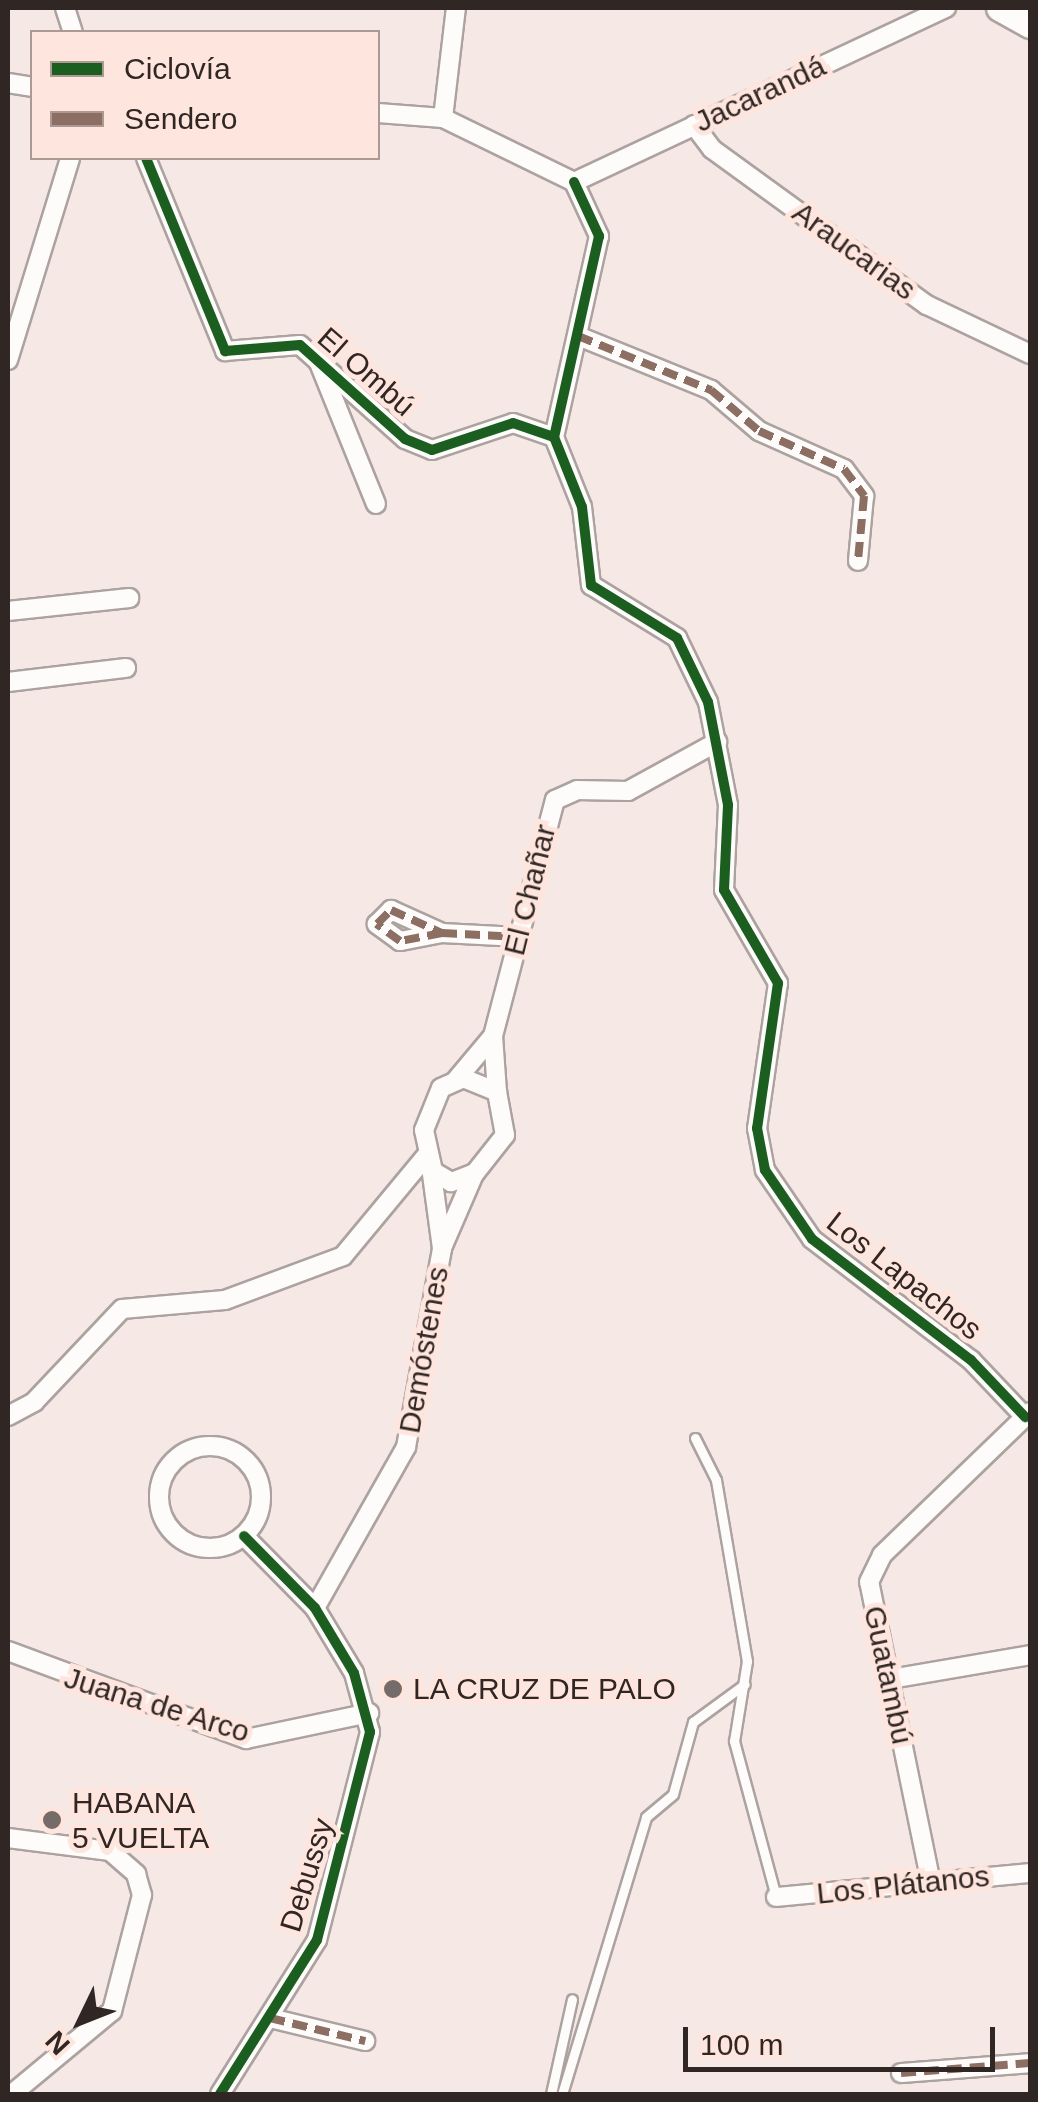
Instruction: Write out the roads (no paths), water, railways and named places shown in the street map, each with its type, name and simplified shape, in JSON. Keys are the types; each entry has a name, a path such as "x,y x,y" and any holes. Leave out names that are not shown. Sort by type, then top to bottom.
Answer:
{"main road":[{"path":"999,8 1030,25"}],"street":[{"path":"443,118 456,8"},
{"name":"Jacarandá","path":"574,182 946,8"},
{"path":"380,114 443,118 574,182 599,236 554,436"},
{"name":"Araucarias","path":"694,125 712,149 928,305 1030,354"},
{"path":"8,360 69,160"},
{"name":"El Ombú","path":"147,160 225,352 289,342 318,358 419,447 448,451 526,422 554,436"},
{"path":"578,336 711,390 759,432 844,469 864,496 858,561"},
{"path":"318,358 376,504"},
{"name":"Los Lapachos","path":"554,436 582,507 592,585 677,638 718,742 728,805 724,890 778,983 757,1128 765,1170 812,1239 971,1360 1028,1415"},
{"path":"8,611 128,598"},
{"path":"8,682 126,668"},
{"name":"El Chañar","path":"497,1092 492,1036 556,800 577,790 628,791 718,742"},
{"path":"442,933 520,937"},
{"name":"El Chañar","path":"456,1080 492,1036"},
{"path":"456,1080 497,1092"},
{"name":"Demóstenes","path":"442,1248 439,1206 428,1161 433,1101 456,1080"},
{"name":"Demóstenes","path":"315,1608 406,1448 442,1248 475,1173 504,1135 497,1092"},
{"path":"8,1416 34,1402 122,1309 210,1303 336,1261 395,1203 428,1161 451,1182 475,1173"},
{"path":"395,1203 424,1194 439,1206"},
{"name":"Guatambú","path":"931,1883 869,1582 875,1564 1028,1415"},
{"path":"218,1446 247,1462 261,1491 244,1536 194,1547 166,1526 158,1492 173,1461 218,1446"},
{"path":"244,1536 315,1608 368,1713"},
{"name":"Juana de Arco","path":"8,1651 246,1739 368,1713"},
{"path":"890,1679 1030,1655"},
{"name":"Debussy","path":"226,2093 322,1927 368,1713"},
{"path":"8,1838 110,1851 136,1874 142,1895 112,2011 12,2094"},
{"name":"Los Plátanos","path":"776,1898 1030,1873"},
{"path":"270,2018 364,2041"},
{"path":"901,2073 1030,2063"}],"lane":[{"path":"696,1438 721,1500 745,1684 734,1742 776,1898"},
{"path":"562,2094 646,1817 673,1794 692,1722 745,1684"},
{"path":"551,2094 572,1999"}],"place":[{"name":"LA CRUZ DE PALO","path":"393,1689"},
{"name":"HABANA 5 VUELTA","path":"52,1820"}]}
